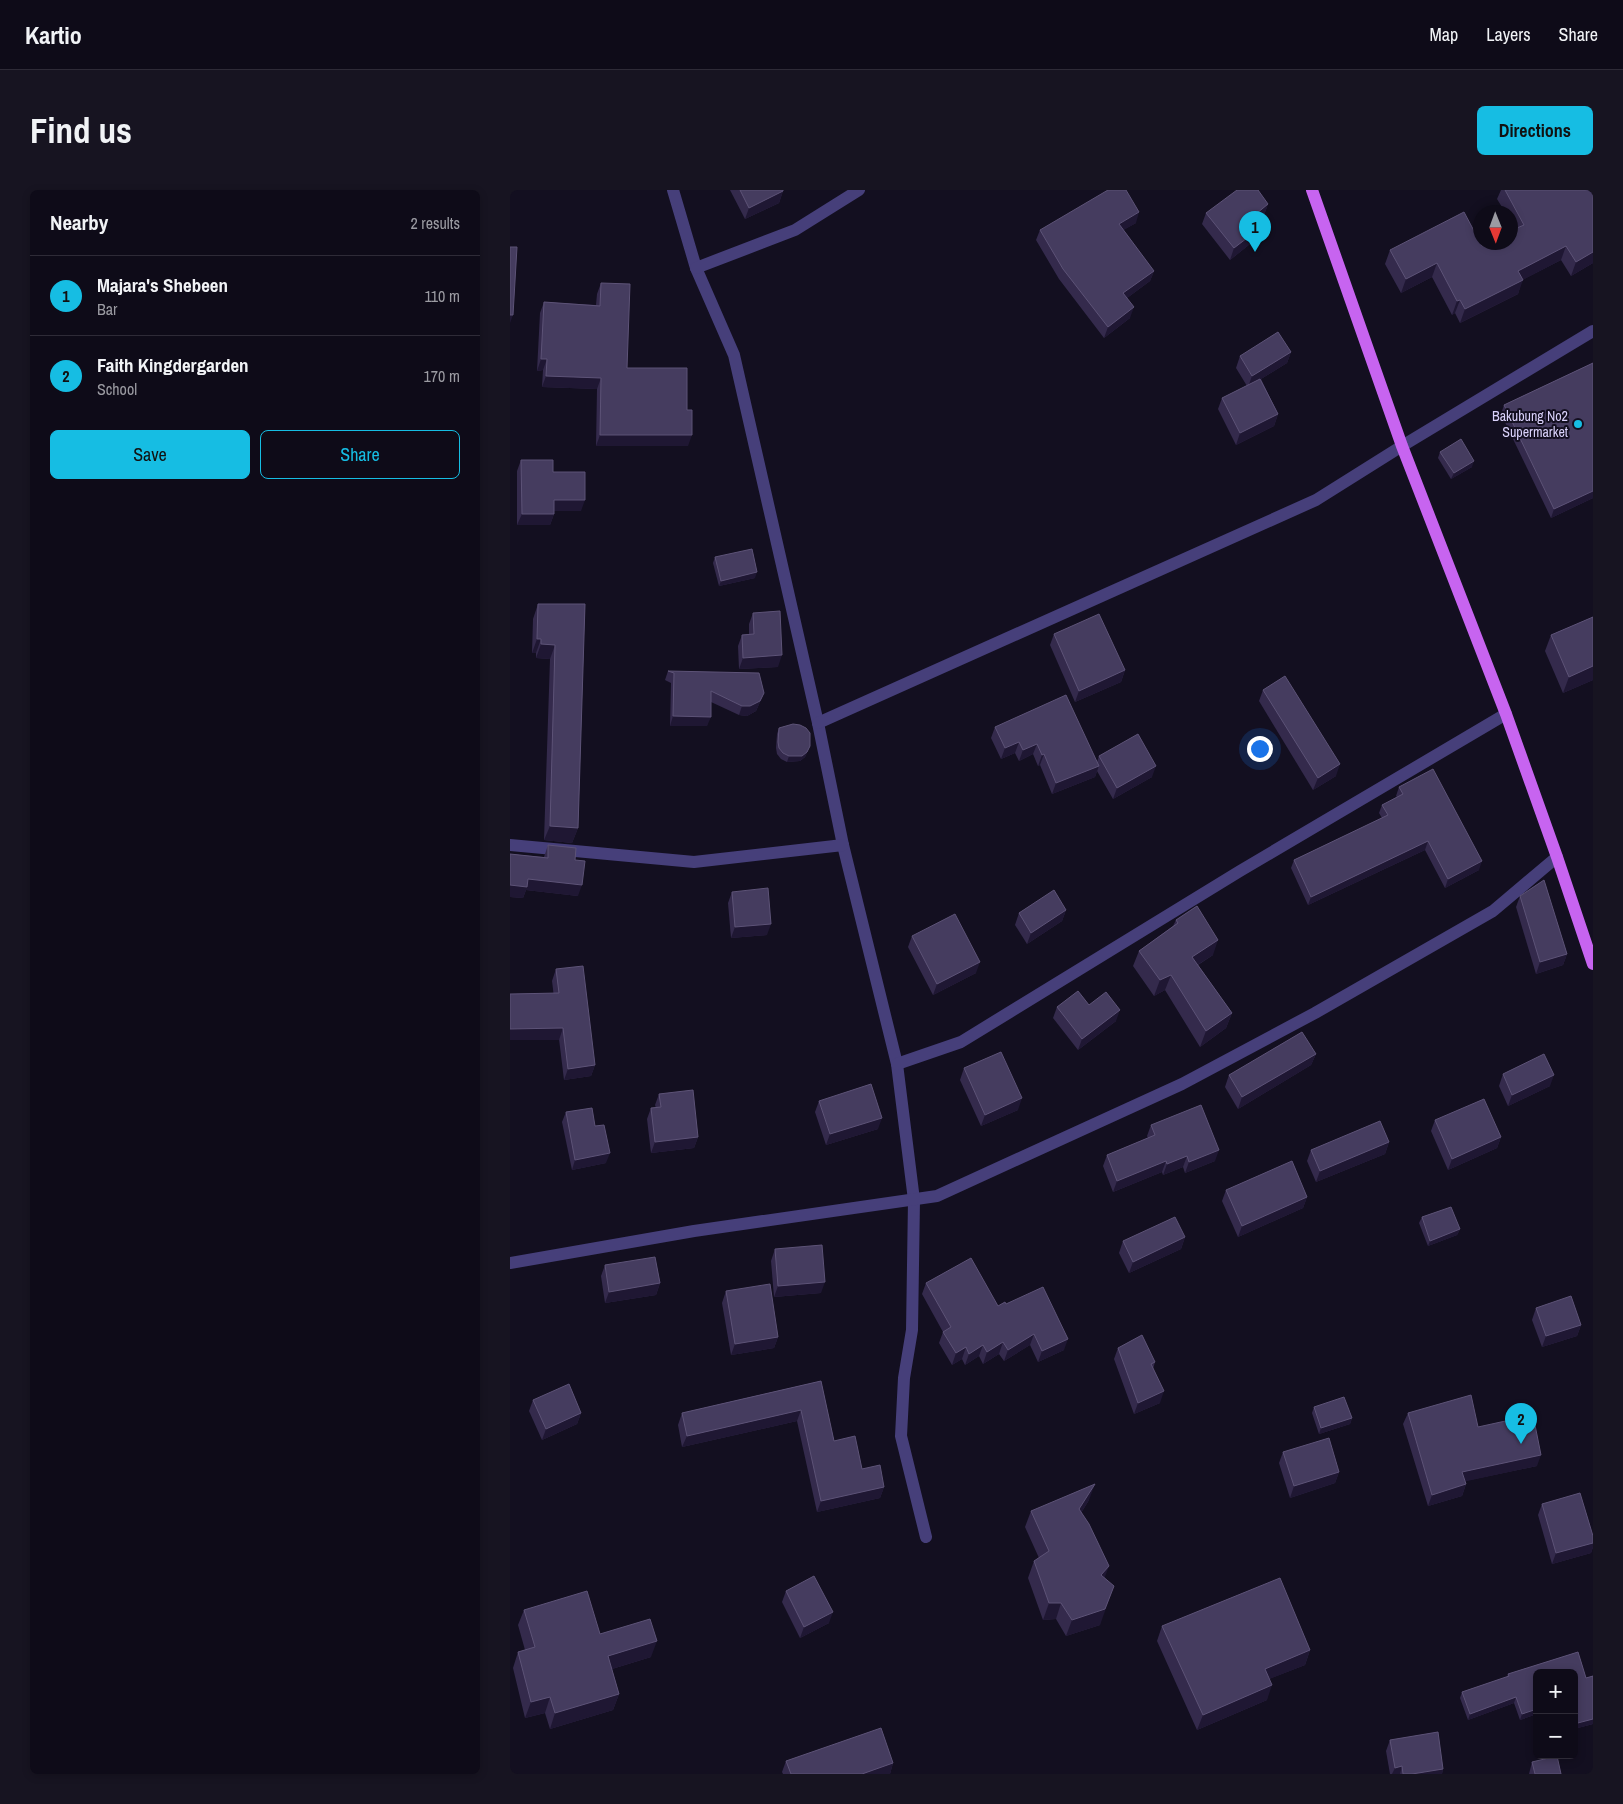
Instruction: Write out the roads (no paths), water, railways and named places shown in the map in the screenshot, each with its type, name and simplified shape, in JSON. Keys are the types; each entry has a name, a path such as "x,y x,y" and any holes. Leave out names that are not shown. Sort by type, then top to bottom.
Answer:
{"main road":[{"path":"1312,190 1402,446 1506,714 1593,964"}],"street":[{"path":"673,190 696,268 734,356 818,723 843,845 897,1064 914,1200 912,1330 904,1378 901,1436 926,1537"},
{"path":"696,268 795,230 859,190"},
{"path":"818,723 1316,500 1593,331"},
{"path":"897,1064 961,1042 1240,871 1506,714"},
{"path":"510,845 694,862 843,845"},
{"path":"510,1263 694,1232 937,1196 1182,1084 1315,1013 1492,911 1557,857"}],"place":[{"name":"Majara's Shebeen","path":"1255,252"},
{"name":"Bakubung No2 Supermarket","path":"1578,424"},
{"name":"Faith Kingdergarden","path":"1521,1444"}]}
